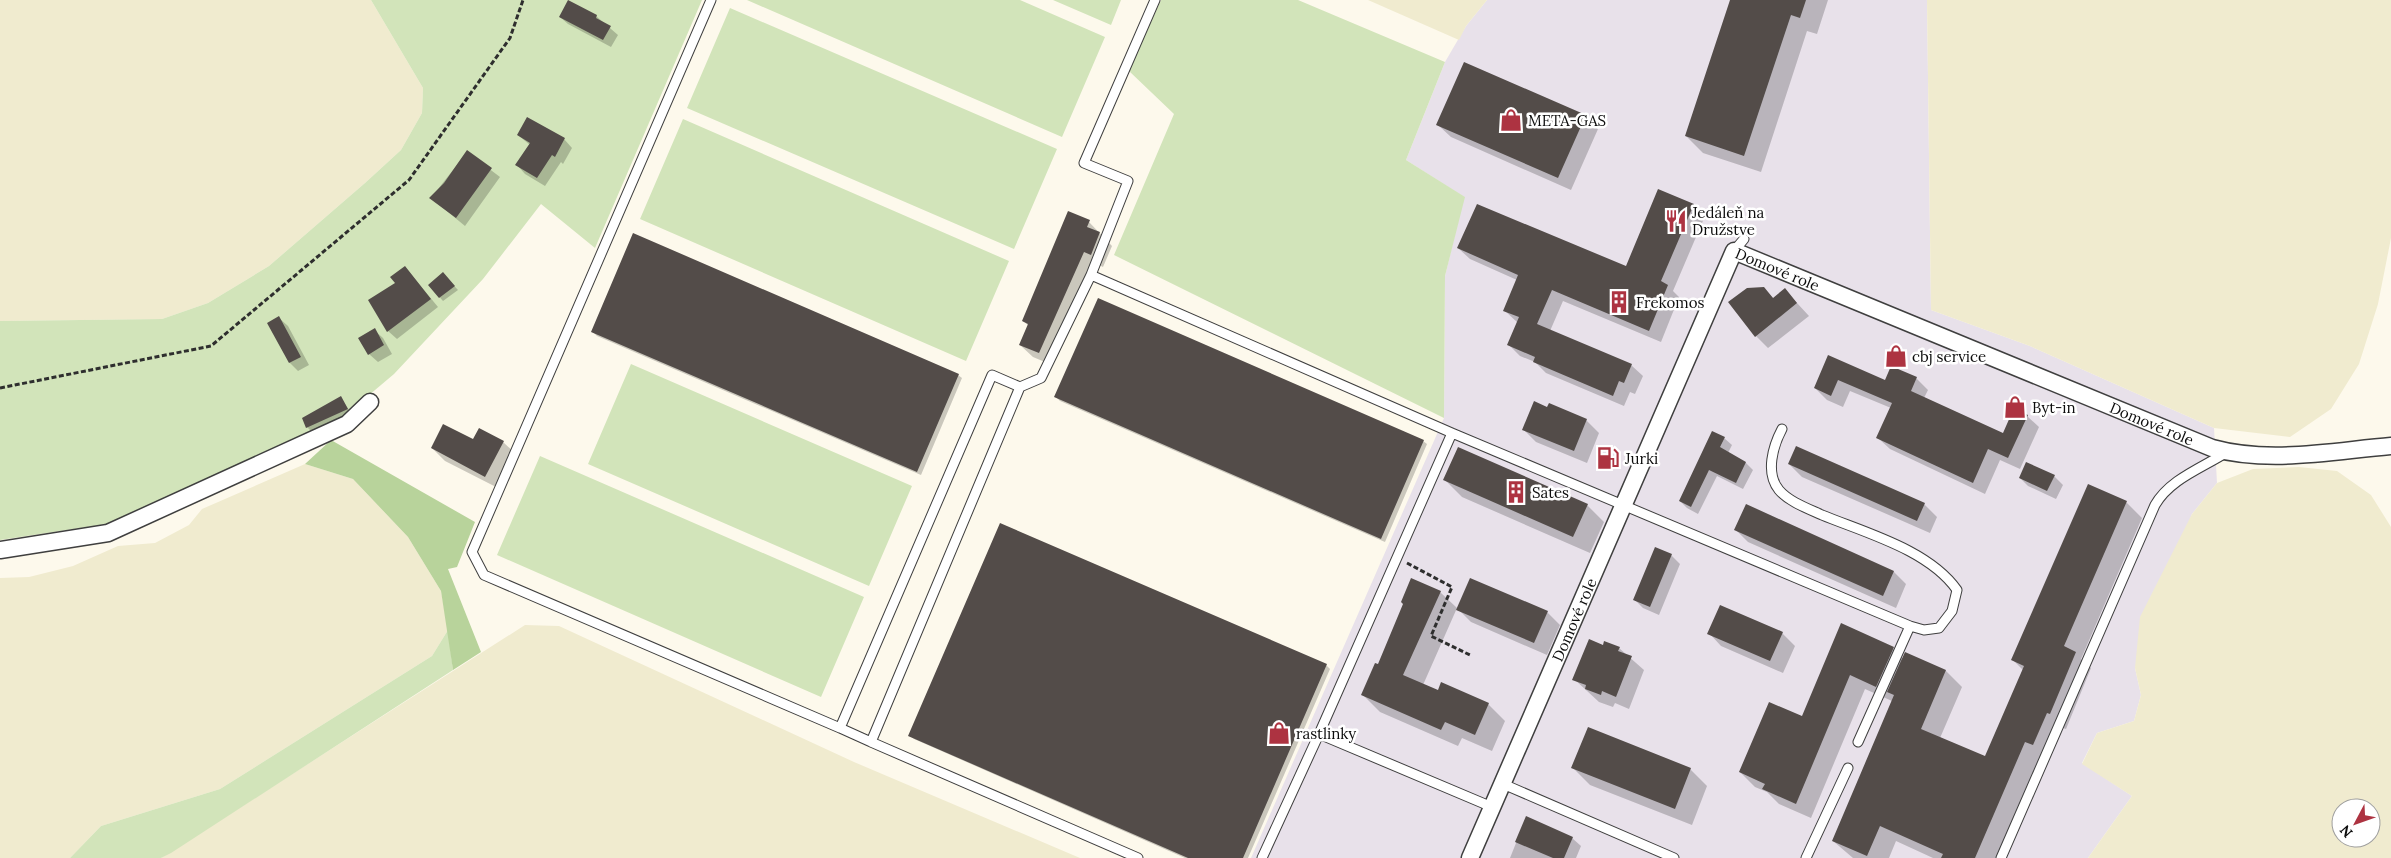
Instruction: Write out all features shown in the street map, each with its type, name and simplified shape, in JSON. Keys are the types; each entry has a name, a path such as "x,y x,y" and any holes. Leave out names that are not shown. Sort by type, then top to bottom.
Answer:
{"street":[{"name":"Domové role","path":"1470,858 1739,245 2212,448 2228,452 2269,456 2391,446"},
{"path":"0,550 108,533 347,424 370,402"}],"lane":[{"path":"710,0 472,552 484,575 1138,858"},
{"path":"871,742 1020,387 1041,378 1091,275 1128,181 1084,163 1155,0"},
{"path":"1091,275 1452,433 1910,626 1924,630 1939,628 1952,611 1957,590 1947,575 1917,554 1803,506 1779,490 1771,469 1773,447 1782,429"},
{"path":"840,728 992,375 1020,387"},
{"path":"1262,858 1452,433"},
{"path":"2001,858 2161,494 2188,474 2228,452"},
{"path":"1858,742 1910,626"},
{"path":"1319,734 1492,807"},
{"path":"1806,858 1848,768"},
{"path":"1503,784 1674,858"}],"path":[{"path":"0,388 211,346 409,180 510,38 523,0"},
{"path":"1397,557 1452,587 1431,636 1472,656"}],"shaded area":[{"path":"0,0 371,0 423,88 422,113 401,150 365,183 269,266 208,303 162,319 0,321"},
{"path":"1368,0 1487,0 1466,26 1459,40"},
{"path":"1487,0 1927,0 1931,310 2030,346 2214,428 2217,483 2192,514 2135,668 2141,695 2134,721 2097,733 2082,763 2132,796 2088,858 1251,858 1444,418 1445,276 1464,197 1406,160 1445,62 1466,26"},
{"path":"1927,0 2391,0 2391,238 2378,304 2359,364 2331,409 2290,437 2214,428 2030,346 1931,310"},
{"path":"305,464 353,479 408,537 441,591 448,630 432,656 220,789 101,826 70,858 0,858 0,578 29,577 73,566 118,546 155,543 189,525 202,509"},
{"path":"2299,467 2337,471 2371,495 2391,527 2391,858 2088,858 2132,796 2082,764 2097,733 2134,721 2141,695 2135,668 2140,617 2192,514 2217,483 2253,469"},
{"path":"525,625 559,626 854,762 1080,858 161,858"}],"green space":[{"path":"371,0 702,0 595,248 541,204 483,279 394,374 336,423 107,524 0,540 0,321 162,319 208,303 269,266 365,183 401,150 422,113 423,88"},
{"path":"747,0 1020,0 1105,37 1062,137"},
{"path":"1053,0 1121,0 1111,25"},
{"path":"1161,0 1298,0 1445,62 1406,160 1465,197 1445,276 1444,418 1114,255 1174,114 1129,71"},
{"path":"730,8 1057,149 1014,249 687,108"},
{"path":"683,119 1009,261 966,361 640,219"},
{"path":"631,364 912,486 869,586 588,464"},
{"path":"331,440 475,522 457,567 448,569 481,652 453,670 441,591 408,537 353,479 305,464"},
{"path":"540,456 864,597 821,697 497,555"},
{"path":"448,630 453,670 171,853 161,858 70,858 101,826 220,789 432,656"}],"building":[{"path":"568,0 597,15 596,18 611,26 603,40 559,17"},
{"path":"1730,0 1806,0 1800,18 1791,15 1744,156 1685,136"},
{"name":"META-GAS","path":"1464,62 1586,115 1558,178 1436,125"},
{"path":"527,117 565,138 555,157 552,155 537,178 515,165 530,143 517,135"},
{"path":"467,150 492,168 456,218 429,198 444,183"},
{"path":"1658,189 1694,204 1661,281 1668,285 1649,331 1552,290 1537,324 1632,364 1624,383 1619,381 1613,396 1533,362 1535,357 1507,345 1519,317 1503,311 1518,275 1457,248 1477,204 1626,266"},
{"path":"1068,211 1090,220 1087,227 1100,232 1091,255 1084,252 1039,353 1019,345 1028,324 1022,321"},
{"path":"633,233 959,374 917,472 591,332"},
{"path":"405,266 431,299 387,332 368,300 395,283 390,277"},
{"path":"443,272 455,286 439,298 428,285"},
{"path":"1764,287 1773,298 1785,288 1797,303 1755,337 1728,302 1747,288"},
{"path":"1098,298 1424,440 1381,539 1054,397"},
{"path":"279,316 301,357 289,363 267,323"},
{"path":"375,328 384,345 368,355 358,338"},
{"path":"1828,355 1885,380 1891,366 1917,377 1911,391 2003,433 2014,408 2028,415 2008,458 1988,449 1973,483 1876,438 1892,403 1838,380 1831,396 1814,388"},
{"path":"341,396 348,409 306,428 302,418"},
{"path":"1534,401 1547,407 1549,403 1587,419 1574,451 1522,430"},
{"path":"443,424 473,439 479,428 504,441 485,477 431,448"},
{"path":"1712,431 1725,437 1720,447 1746,462 1736,483 1709,470 1691,507 1679,501"},
{"path":"1796,446 1925,503 1917,521 1788,464"},
{"name":"Sates","path":"1458,447 1588,504 1573,537 1443,480"},
{"path":"2026,462 2055,475 2047,491 2019,478"},
{"path":"2088,484 2127,501 2064,646 2076,652 2050,714 2047,713 2033,745 2025,742 1975,858 1941,858 1943,854 1880,826 1867,856 1832,841 1894,695 1887,692 1905,652 1946,670 1921,729 1985,756 2024,666 2011,660"},
{"path":"1746,504 1894,571 1883,596 1734,530"},
{"path":"1000,523 1327,664 1243,858 1188,858 908,736"},
{"path":"1655,547 1672,554 1650,607 1633,600"},
{"path":"1411,578 1441,591 1403,675 1438,690 1441,682 1489,703 1475,735 1445,722 1441,730 1361,695 1375,663 1378,664 1403,604 1401,602"},
{"path":"1470,578 1548,611 1534,643 1456,610"},
{"path":"1720,605 1783,632 1770,661 1707,634"},
{"path":"1841,623 1894,647 1876,687 1850,675 1796,804 1762,789 1765,784 1739,772 1769,702 1802,716"},
{"path":"1589,639 1603,645 1604,641 1620,647 1618,651 1632,656 1616,697 1602,691 1601,695 1585,689 1586,685 1572,680"},
{"path":"1588,727 1691,768 1675,809 1571,768"},
{"path":"1526,816 1573,837 1564,858 1553,858 1515,842"}],"place":[{"name":"META-GAS","path":"1511,120"},
{"name":"Jedáleň na Družstve","path":"1676,221"},
{"name":"Frekomos","path":"1619,302"},
{"name":"cbj service","path":"1896,356"},
{"name":"Byt-in","path":"2015,407"},
{"name":"Jurki","path":"1608,458"},
{"name":"Sates","path":"1516,492"},
{"name":"rastlinky","path":"1279,733"}]}
